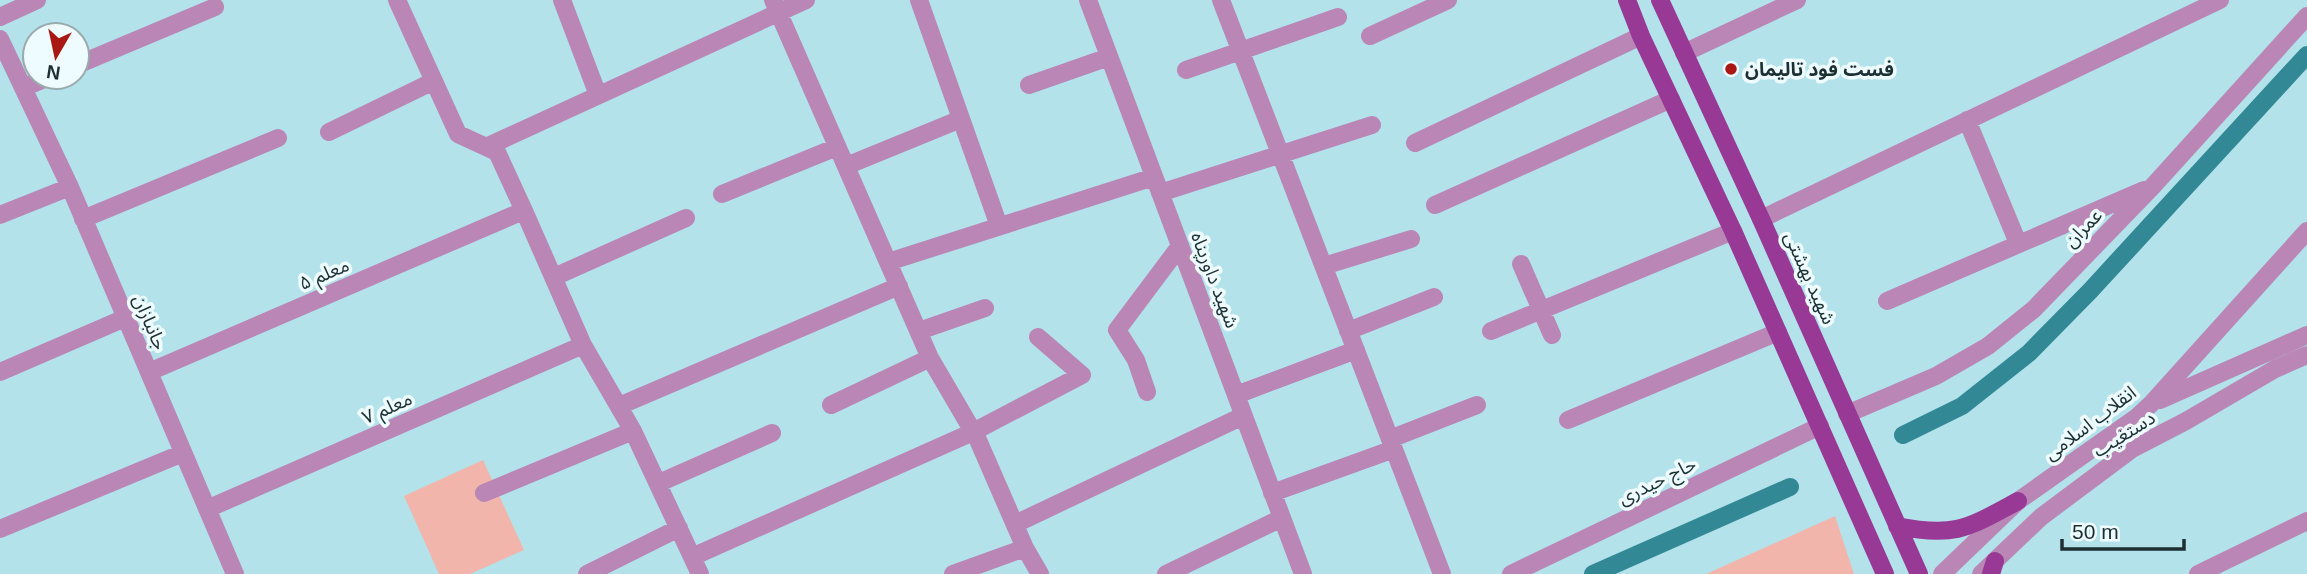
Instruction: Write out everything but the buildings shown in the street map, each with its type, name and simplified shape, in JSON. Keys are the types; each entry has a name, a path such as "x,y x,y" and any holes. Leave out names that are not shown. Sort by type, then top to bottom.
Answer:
{"main road":[{"path":"1627,0 1884,573"},
{"name":"شهید بهشتی","path":"1660,0 1919,574"},
{"path":"1897,526 1938,532 1958,530 2018,501"}],"street":[{"path":"0,17 37,0"},
{"path":"397,0 458,134 498,152 521,214 554,277 583,345 633,431 700,574"},
{"path":"562,0 598,95"},
{"path":"486,147 776,7 806,0"},
{"path":"919,0 999,226"},
{"name":"شهید داورپناه","path":"1088,0 1303,574"},
{"path":"1222,0 1442,574"},
{"path":"1370,36 1448,0"},
{"path":"1684,53 1797,0"},
{"path":"1761,219 2210,2"},
{"path":"91,59 215,7"},
{"path":"776,7 930,358 973,432 1025,548 1040,574"},
{"name":"عمران","path":"1847,414 1936,376 1988,346 2034,309 2153,187 2307,16"},
{"path":"1186,70 1338,17"},
{"path":"1415,143 1641,36"},
{"name":"جانبازان","path":"0,39 21,84"},
{"path":"1029,85 1109,57"},
{"path":"329,132 434,81"},
{"name":"جانبازان","path":"24,91 70,187 235,574"},
{"path":"1435,205 1671,99"},
{"path":"846,166 961,119"},
{"path":"1967,120 2018,243"},
{"path":"888,262 999,226 1281,155 1372,125"},
{"path":"83,219 278,138"},
{"path":"722,194 837,147"},
{"path":"0,215 70,187"},
{"path":"1887,301 2153,187"},
{"name":"معلم ۵","path":"149,372 521,214"},
{"path":"554,277 686,218"},
{"path":"1491,331 1732,231"},
{"name":"انقلاب اسلامی","path":"1942,574 2018,501 2137,417 2152,403 2307,231"},
{"path":"1324,266 1411,239"},
{"path":"1147,392 1136,360 1117,330 1180,246"},
{"path":"1521,264 1552,335"},
{"path":"619,406 899,286"},
{"path":"1348,331 1434,297"},
{"path":"919,331 985,308"},
{"path":"0,372 125,317"},
{"path":"1568,420 1778,332"},
{"name":"دستغیب","path":"2152,403 2307,335"},
{"path":"692,557 973,432 1082,375 1038,337"},
{"name":"معلم ۷","path":"207,509 583,345"},
{"path":"1236,395 1356,349"},
{"name":"دستغیب","path":"1981,574 1993,567 2041,517 2133,449 2275,369 2307,355"},
{"path":"831,405 930,358"},
{"path":"1272,493 1392,444 1477,405"},
{"path":"1015,524 1243,416"},
{"name":"حاج حیدری","path":"1511,574 1820,426"},
{"path":"484,493 633,431"},
{"path":"659,483 772,433"},
{"path":"0,529 183,453"},
{"path":"1166,574 1282,518"},
{"path":"2198,574 2307,521"},
{"path":"587,574 679,528"},
{"path":"953,574 1025,548"}],"shaded area":[{"path":"483,460 524,550 470,574 439,574 404,496"},
{"path":"1835,516 1854,574 1706,574"}],"waterway":[{"path":"1903,435 1962,406 2029,353 2090,291 2307,55"},
{"path":"1593,574 1790,487"}],"place":[{"name":"فست فود تالیمان","path":"1731,69"}]}
